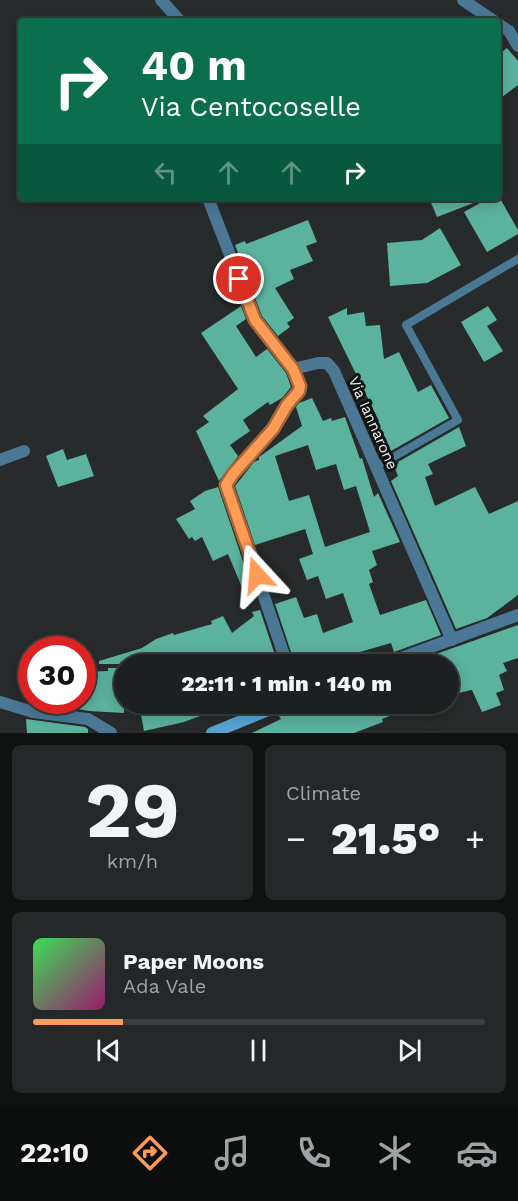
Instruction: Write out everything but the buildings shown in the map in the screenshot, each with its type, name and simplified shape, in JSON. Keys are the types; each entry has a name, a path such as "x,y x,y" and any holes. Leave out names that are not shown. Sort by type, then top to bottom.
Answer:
{"street":[{"path":"161,0 177,18"},
{"path":"463,0 490,18"},
{"path":"501,26 509,31 518,46"},
{"path":"209,201 255,320 293,369 300,386 299,391 287,405 273,429 226,485 284,654"},
{"name":"Via Iannarone","path":"293,369 327,363 334,370 452,640"},
{"path":"0,460 24,451"},
{"path":"413,654 518,615"},
{"path":"0,702 33,712 88,719 111,733"},
{"path":"212,733 259,714"}],"lane":[{"path":"376,467 458,420 406,325 518,259"}],"route":[{"path":"239,279 255,320 293,369 300,386 299,391 287,405 273,429 226,485 257,575"}]}
